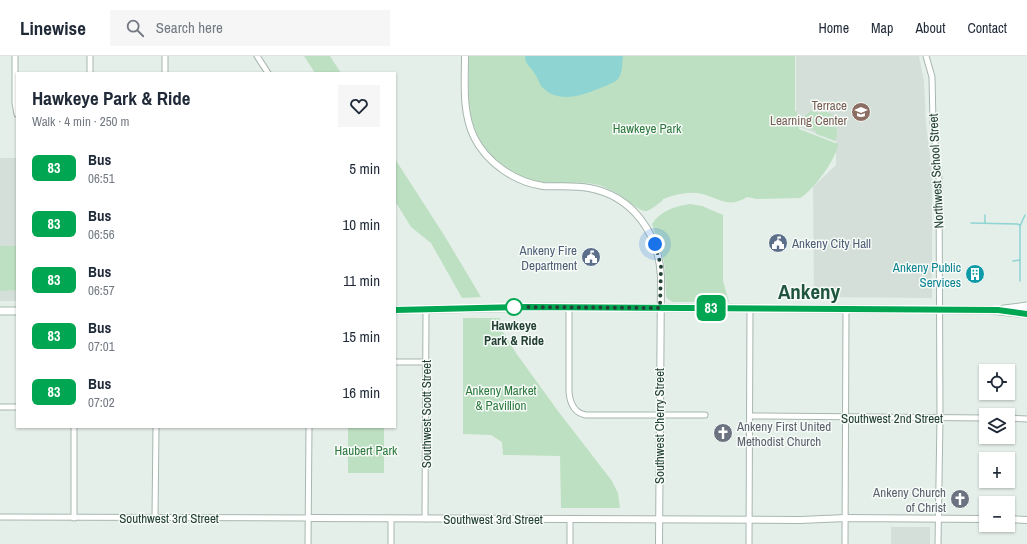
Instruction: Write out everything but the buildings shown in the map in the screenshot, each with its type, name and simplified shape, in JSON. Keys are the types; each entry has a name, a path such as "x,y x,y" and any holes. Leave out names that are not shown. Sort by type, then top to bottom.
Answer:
{"main road":[{"path":"396,310 502,307 998,310 1027,306"},
{"path":"998,310 1027,314"},
{"path":"0,311 16,311"}],"street":[{"path":"15,56 14,103 16,110"},
{"path":"90,56 90,72"},
{"path":"165,56 165,72"},
{"path":"257,56 267,72"},
{"name":"Southwest Cherry Street","path":"465,56 467,113 474,136 487,156 502,170 523,181 543,186 590,188 611,195 630,208 644,223 659,255 661,277 659,544"},
{"name":"Northwest School Street","path":"926,56 932,77 933,123 939,174 940,418 938,544"},
{"path":"569,308 569,392 571,404 576,410 586,415 660,415 698,413 706,415"},
{"path":"749,544 750,308"},
{"name":"Southwest Scott Street","path":"425,519 426,309"},
{"path":"845,544 846,309"},
{"path":"396,362 426,362"},
{"path":"0,407 16,407"},
{"name":"Southwest 2nd Street","path":"750,416 979,418"},
{"path":"1015,418 1027,419"},
{"path":"74,428 74,518"},
{"path":"155,518 156,428"},
{"path":"308,544 309,428"},
{"name":"Southwest 3rd Street","path":"0,518 659,520 800,520 846,518 979,519"},
{"path":"391,519 391,544"},
{"path":"570,519 570,544"},
{"path":"1015,519 1027,520"}],"shaded area":[{"path":"796,56 919,56 924,81 926,124 932,172 932,298 814,297 813,187 836,165 836,141 796,126"},
{"path":"0,158 16,158 16,301 0,301"},
{"path":"891,527 930,527 930,544 891,544"}],"green space":[{"path":"304,56 330,56 340,72 314,72"},
{"name":"Hawkeye Park","path":"469,56 795,56 795,110 799,117 799,129 838,144 837,150 824,174 811,189 800,198 757,199 747,197 740,201 727,202 697,193 688,193 663,199 651,209 644,211 618,194 599,185 585,183 548,183 528,179 504,166 494,158 485,148 473,124 470,111 468,84"},
{"path":"812,110 819,113 825,111 836,117 837,137 835,141 816,134 816,131 805,127 805,116"},
{"path":"396,161 444,235 481,297 462,298 431,243 411,227 396,203"},
{"path":"690,204 702,206 723,215 723,281 729,302 672,302 666,297 663,257 652,224 655,219 664,212 679,206"},
{"path":"0,246 16,246 16,290 0,291"},
{"name":"Ankeny Market & Pavillion","path":"463,318 500,318 500,327 516,353 612,481 618,493 620,508 561,508 560,456 503,455 502,442 491,435 463,434"},
{"name":"Haubert Park","path":"348,428 384,428 384,473 348,473"}],"water":[{"path":"525,56 623,56 622,68 617,80 584,94 563,97 549,93 540,85 536,76 527,64"}],"waterway":[{"path":"985,215 985,223"},
{"path":"1020,226 1025,215"},
{"path":"971,223 1020,225 1020,281"},
{"path":"1013,261 1020,260"}],"bus line":[{"name":"83","path":"396,310 502,307 846,309 998,310 1027,314"}],"place":[{"name":"Terrace Learning Center","path":"861,112"},
{"name":"Ankeny City Hall","path":"778,243"},
{"name":"Ankeny Fire Department","path":"591,257"},
{"name":"Ankeny Public Services","path":"975,274"},
{"name":"Hawkeye Park & Ride","path":"514,307"},
{"name":"Ankeny First United Methodist Church","path":"723,433"},
{"name":"Ankeny Church of Christ","path":"960,499"}],"district":[{"name":"Ankeny","path":"809,291"}],"route":[{"path":"514,307 660,308 661,266 655,244"}]}
